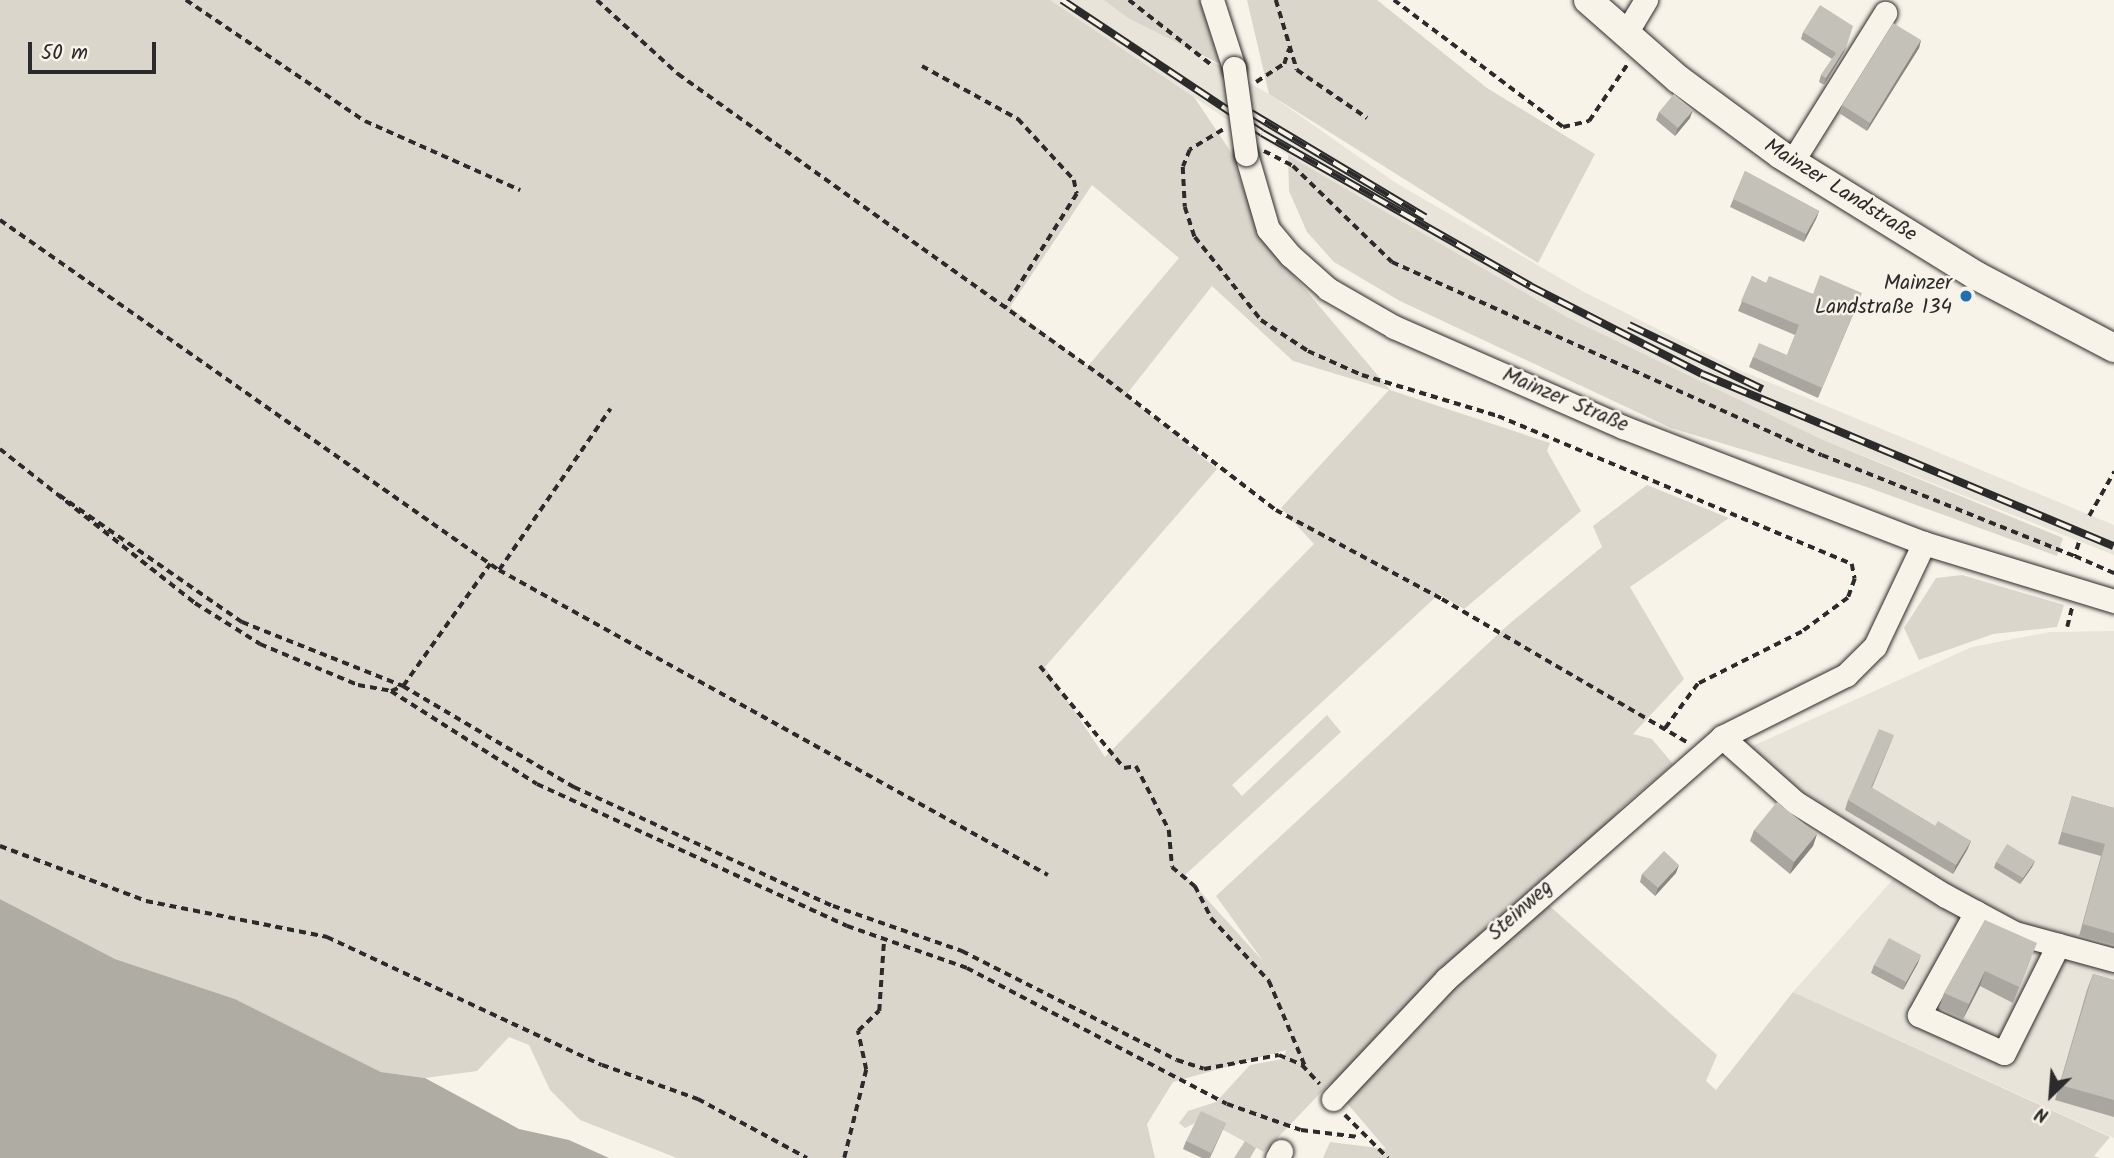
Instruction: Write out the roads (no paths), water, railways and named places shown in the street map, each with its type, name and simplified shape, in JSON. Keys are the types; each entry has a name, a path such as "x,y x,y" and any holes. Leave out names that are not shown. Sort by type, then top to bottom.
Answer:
{"main road":[{"name":"Mainzer Landstraße","path":"1588,0 1634,40 1792,162 1977,276 2114,348"}],"street":[{"name":"Mainzer Straße","path":"1212,0 1234,68 1246,146 1268,229 1328,289 1394,327 1623,427 1924,543 2114,601"},
{"path":"1634,40 1646,0"},
{"path":"1792,162 1885,13"},
{"name":"Steinweg","path":"1333,1099 1446,979 1722,737 1846,675 1875,646 1924,543"},
{"path":"1722,737 1795,802 1976,912 2058,945 2114,960"},
{"path":"1976,912 1919,1015 2004,1053 2058,945"}],"railway":[{"path":"1062,0 1262,133 1530,286 1702,374 2114,546"},
{"path":"1251,113 1425,217"},
{"path":"1629,325 1762,389"}],"place":[{"name":"Mainzer Landstraße 134","path":"1966,296"}]}
